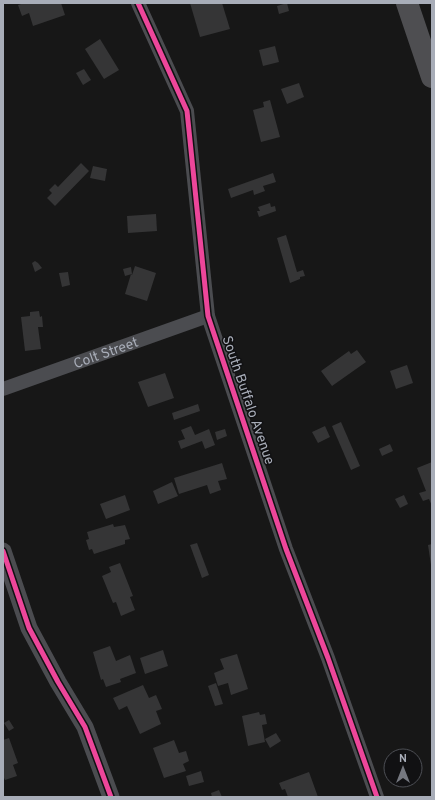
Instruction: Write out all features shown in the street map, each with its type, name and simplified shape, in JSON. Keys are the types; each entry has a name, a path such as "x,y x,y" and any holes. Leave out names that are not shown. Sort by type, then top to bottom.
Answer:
{"highway":[{"path":"407,3 432,77"}],"street":[{"name":"South Buffalo Avenue","path":"138,3 187,111 208,316 286,549 328,658 377,797"},
{"name":"Colt Street","path":"3,389 208,316"},
{"path":"3,551 29,628 58,682 85,727 111,797"}],"building":[{"path":"24,3 61,3 65,15 33,26 29,13 22,16 18,5"},
{"path":"190,3 222,3 230,29 200,37"},
{"path":"287,3 289,11 279,14 277,6"},
{"path":"100,39 119,70 104,79 85,49"},
{"path":"275,46 279,62 263,66 259,50"},
{"path":"84,69 91,80 83,85 76,73"},
{"path":"299,83 304,97 287,104 281,89"},
{"path":"270,100 280,137 261,142 253,110 264,107 263,102"},
{"path":"81,163 89,171 55,206 47,198 52,193 49,190 55,184 58,187"},
{"path":"93,166 107,169 105,181 90,178"},
{"path":"273,173 276,182 263,186 265,191 254,195 253,190 231,198 228,189"},
{"path":"270,203 271,207 275,206 276,211 259,217 257,211 260,211 258,207"},
{"path":"156,214 157,231 128,233 127,216"},
{"path":"286,235 297,272 303,270 305,276 300,277 300,279 290,283 277,238"},
{"path":"35,261 42,268 35,272 32,263"},
{"path":"135,266 156,273 147,301 125,294"},
{"path":"131,267 132,274 125,276 123,269"},
{"path":"68,272 70,285 62,287 59,273"},
{"path":"39,311 40,317 42,316 43,327 38,327 41,349 25,351 21,317 30,316 30,312"},
{"path":"357,350 366,362 332,386 321,371 349,351 351,354"},
{"path":"407,365 413,383 396,389 390,371"},
{"path":"165,373 174,398 148,407 138,382"},
{"path":"198,404 200,411 174,420 172,413"},
{"path":"341,422 360,466 351,470 332,426"},
{"path":"191,426 195,435 209,429 215,445 205,449 202,441 181,449 178,441 185,439 181,430"},
{"path":"325,426 330,437 318,443 312,432"},
{"path":"225,429 227,436 217,440 215,432"},
{"path":"390,444 393,451 382,456 379,449"},
{"path":"432,462 432,506 429,499 423,501 419,493 426,491 417,468"},
{"path":"222,463 227,479 218,481 221,490 210,494 207,485 179,494 174,478"},
{"path":"172,482 178,496 158,504 153,491"},
{"path":"125,495 130,510 106,519 100,504"},
{"path":"404,495 408,504 400,508 395,499"},
{"path":"113,524 114,527 125,525 130,539 125,540 125,544 94,554 92,549 89,550 86,540 89,539 87,532"},
{"path":"197,543 209,575 202,578 190,545"},
{"path":"432,544 432,565 431,565 428,545"},
{"path":"120,563 133,596 130,597 135,610 121,616 116,602 113,603 102,576 111,572 109,567"},
{"path":"110,646 116,661 130,655 136,673 120,679 121,682 106,687 103,679 101,680 93,652"},
{"path":"163,650 168,666 145,674 140,658"},
{"path":"237,654 248,689 231,695 228,683 218,686 214,673 224,669 220,659"},
{"path":"216,683 223,704 215,706 208,686"},
{"path":"143,685 149,698 156,695 162,709 156,711 161,724 140,734 127,706 119,710 113,698"},
{"path":"259,712 260,715 265,714 267,724 262,725 265,742 248,746 242,716"},
{"path":"9,720 14,728 9,731 4,723"},
{"path":"276,733 281,741 270,748 265,739"},
{"path":"9,738 18,763 13,765 17,776 5,780 3,776 3,740"},
{"path":"174,740 179,753 186,751 189,761 183,764 186,771 164,778 153,748"},
{"path":"201,771 204,782 189,786 186,776"},
{"path":"309,772 318,797 288,797 285,789 282,790 279,783"},
{"path":"219,790 222,797 212,797 211,793"}],"cycle path":[{"path":"138,3 187,111 208,316 286,549 328,658 377,797"},
{"path":"3,551 29,628 58,682 85,727 111,797"}]}
